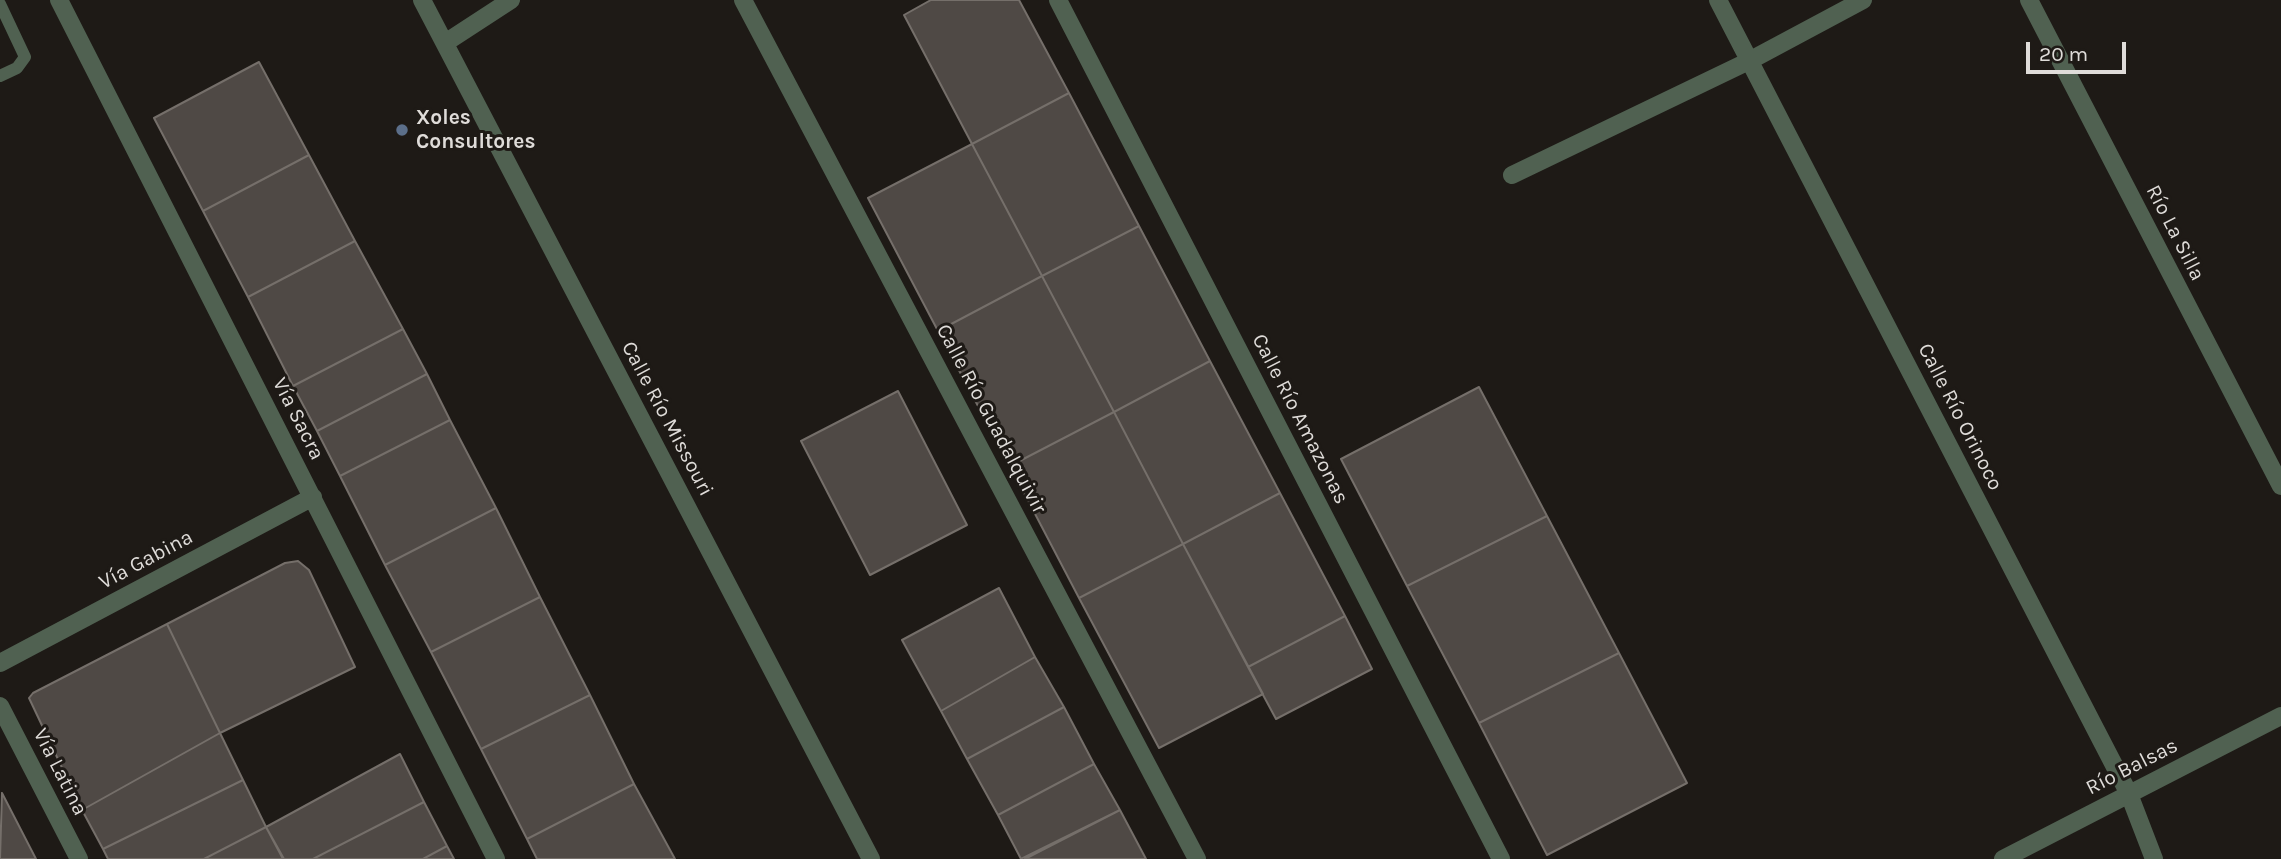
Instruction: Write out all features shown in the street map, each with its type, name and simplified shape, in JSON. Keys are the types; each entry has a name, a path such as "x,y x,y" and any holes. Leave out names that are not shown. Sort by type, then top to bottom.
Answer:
{"street":[{"name":"Vía Sacra","path":"59,0 496,859"},
{"name":"Calle Río Missouri","path":"422,0 871,859"},
{"path":"445,43 511,0"},
{"name":"Calle Río Guadalquivir","path":"743,0 1197,859"},
{"name":"Calle Río Amazonas","path":"1058,0 1502,859"},
{"name":"Calle Río Orinoco","path":"1718,0 2129,794 2143,824 2154,859"},
{"path":"1512,176 1749,61 1863,0"},
{"name":"Río La Silla","path":"2029,0 2281,486"},
{"name":"Vía Gabina","path":"0,663 313,498"},
{"name":"Vía Latina","path":"0,706 79,859"},
{"name":"Río Balsas","path":"2003,859 2281,716"},
{"path":"2143,824 2167,859"}],"lane":[{"path":"0,4 24,57 17,68 0,76"}],"building":[{"path":"931,0 1019,0 1069,93 972,144 904,15"},
{"path":"259,62 309,155 203,211 154,118"},
{"path":"1069,93 1139,226 1042,276 972,144"},
{"path":"972,144 1042,276 938,331 868,198"},
{"path":"309,155 355,241 248,297 203,211"},
{"path":"1139,226 1210,361 1114,412 1042,276"},
{"path":"355,241 403,329 293,386 248,297"},
{"path":"1042,276 1114,412 1010,466 938,331"},
{"path":"403,329 427,374 317,431 293,386"},
{"path":"1210,361 1280,493 1183,544 1114,412"},
{"path":"427,374 450,420 340,476 317,431"},
{"path":"1479,387 1547,516 1407,586 1341,459"},
{"path":"898,391 967,525 870,575 801,441"},
{"path":"1114,412 1183,544 1079,598 1010,466"},
{"path":"450,420 496,508 385,565 340,476"},
{"path":"1280,493 1345,616 1248,667 1183,544"},
{"path":"496,508 540,597 431,652 385,565"},
{"path":"1547,516 1619,653 1479,723 1407,586"},
{"path":"1183,544 1263,694 1159,748 1079,598"},
{"path":"298,561 309,570 355,667 220,733 167,624 285,563"},
{"path":"999,588 1035,657 941,711 902,640"},
{"path":"540,597 590,695 481,749 431,652"},
{"path":"1345,616 1372,669 1276,719 1248,667"},
{"path":"167,624 220,733 82,810 29,698 33,693"},
{"path":"1619,653 1687,783 1547,855 1479,723"},
{"path":"1035,657 1064,707 967,759 941,711"},
{"path":"590,695 634,784 527,839 481,749"},
{"path":"1064,707 1094,764 998,815 967,759"},
{"path":"220,733 243,780 103,849 82,810"},
{"path":"400,754 424,802 313,859 284,859 266,827"},
{"path":"1094,764 1120,810 1021,859 998,815"},
{"path":"243,780 266,827 204,859 108,859 103,849"},
{"path":"634,784 675,859 537,859 527,839"},
{"path":"2,793 36,859 0,859"},
{"path":"424,802 447,846 423,859 313,859"},
{"path":"1120,810 1146,859 1025,859"},
{"path":"266,827 283,859 204,859"},
{"path":"447,846 454,859 423,859"}],"place":[{"name":"Xoles Consultores","path":"402,130"}]}
